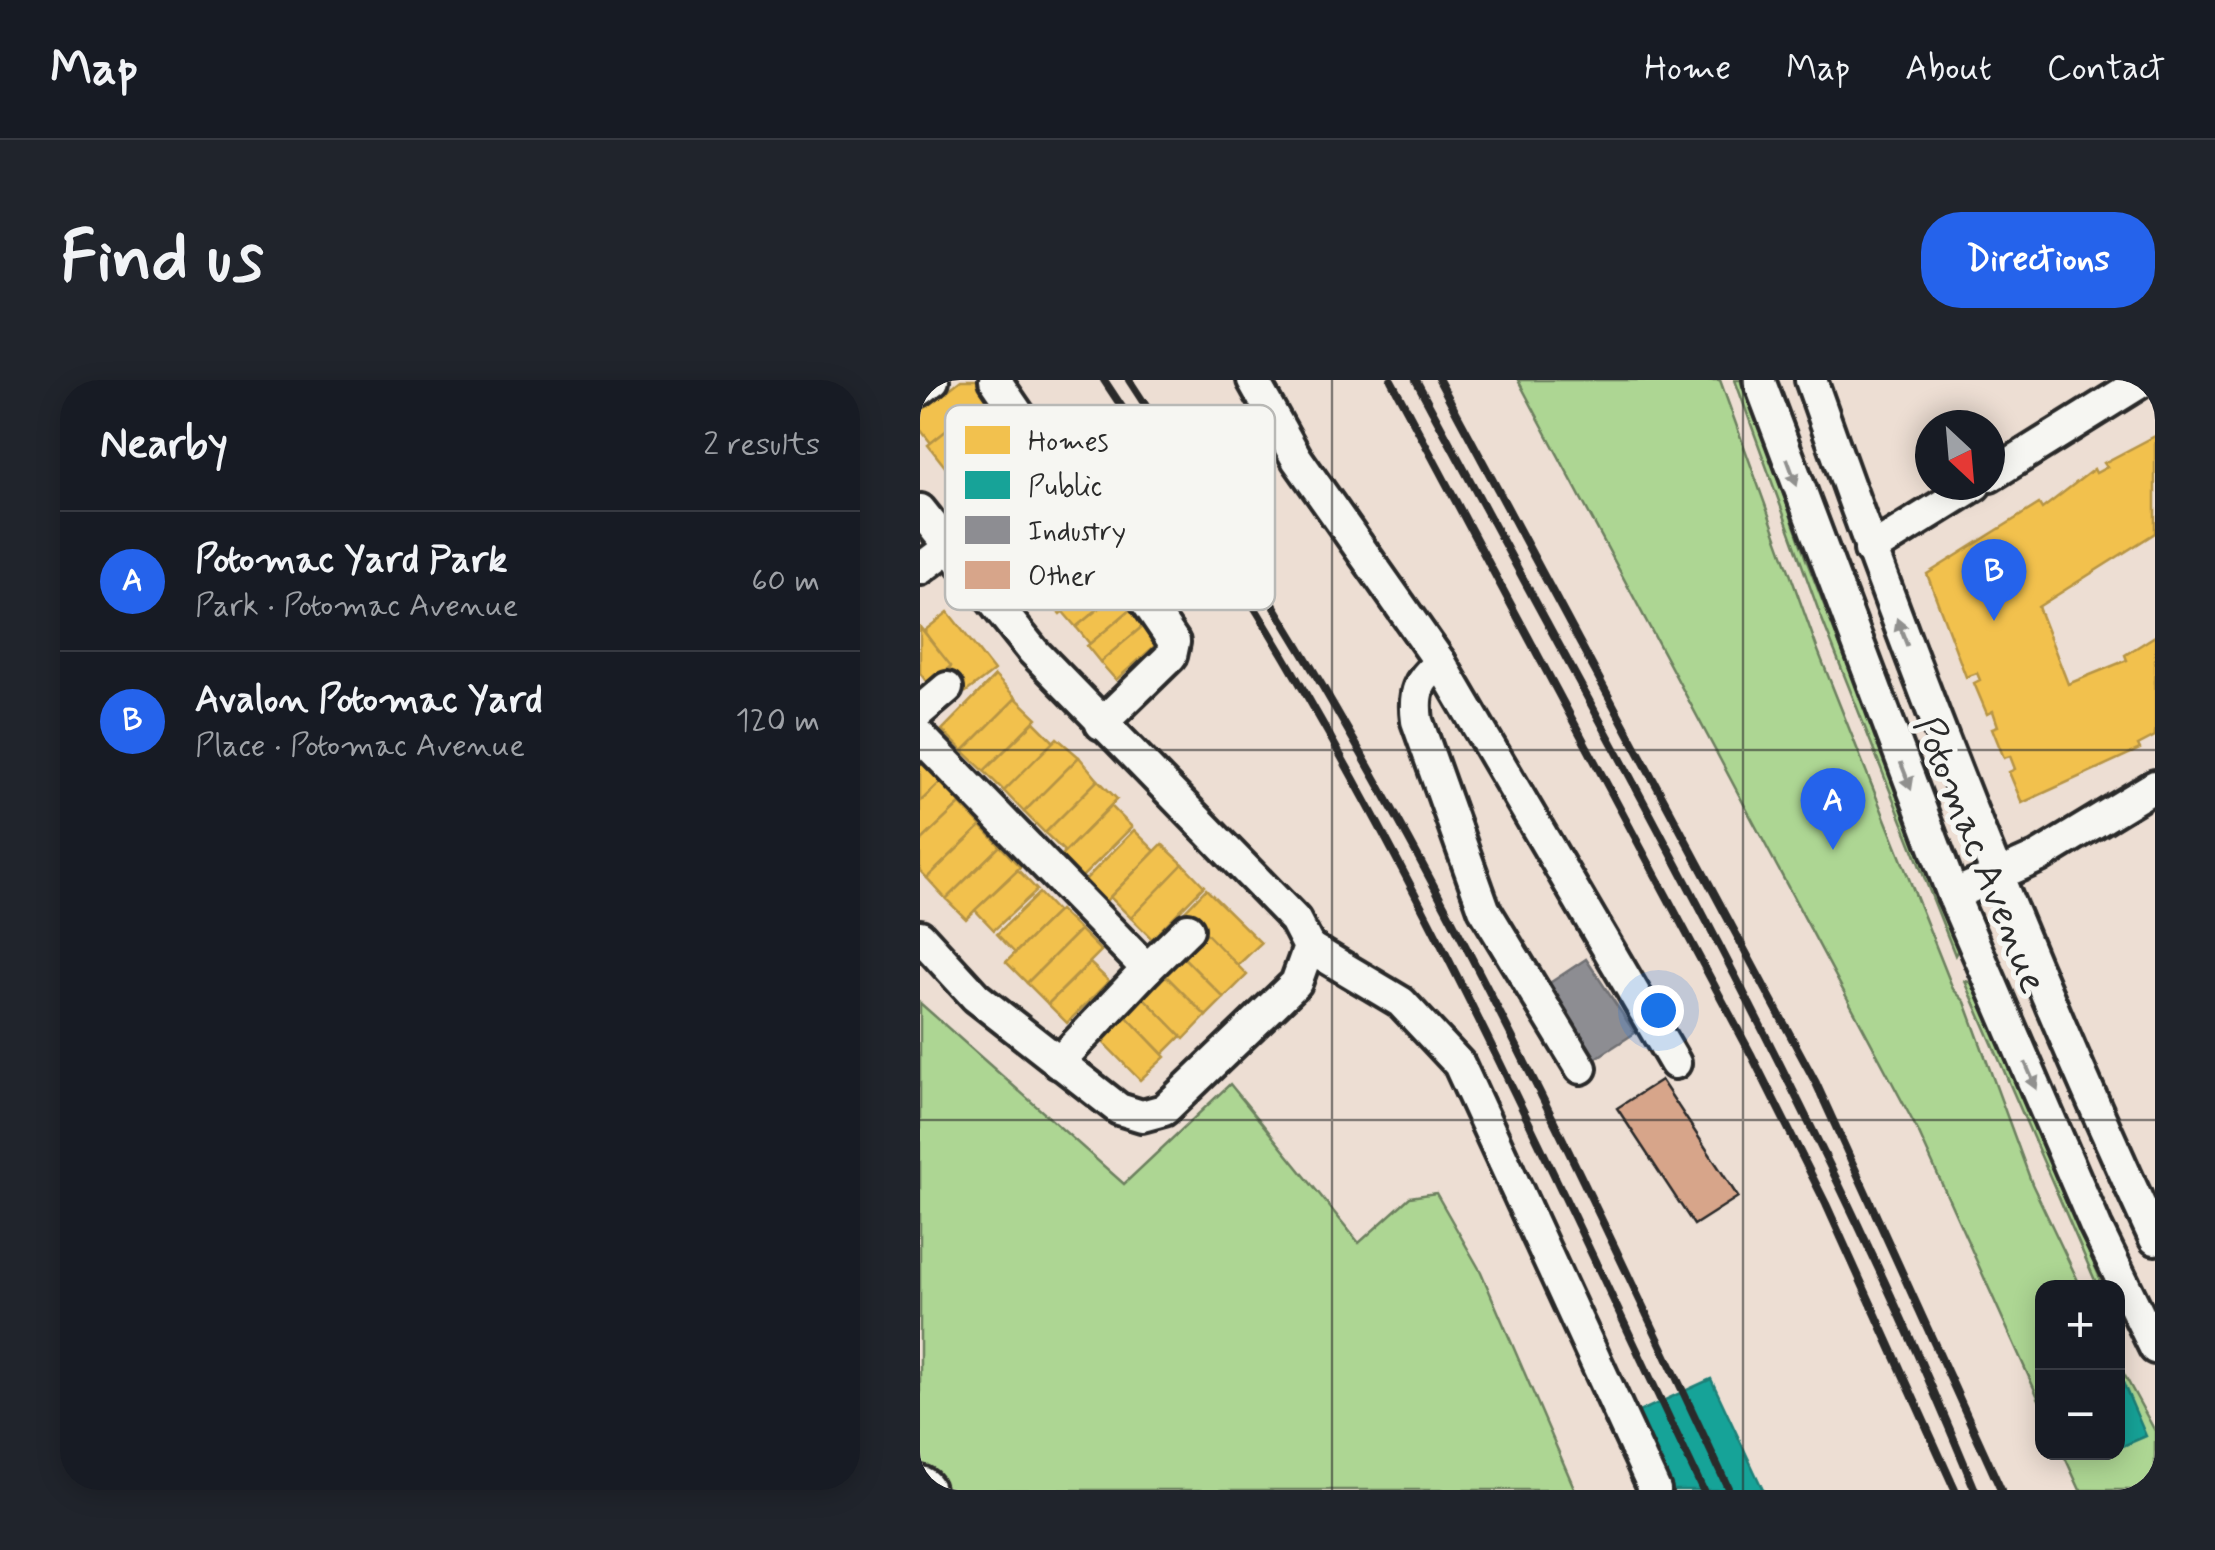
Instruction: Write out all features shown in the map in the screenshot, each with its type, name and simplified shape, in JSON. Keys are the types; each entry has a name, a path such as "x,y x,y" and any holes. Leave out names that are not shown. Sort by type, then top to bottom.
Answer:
{"street":[{"path":"920,390 933,380"},
{"path":"995,380 1012,405"},
{"path":"1253,380 1267,405"},
{"name":"Potomac Avenue","path":"1759,380 1953,896 2147,1313 2155,1348"},
{"name":"Potomac Avenue","path":"1811,380 1870,550 1997,876 2155,1238"},
{"path":"2005,467 2144,380"},
{"path":"1275,420 1297,459 1440,662 1675,1063"},
{"path":"1870,550 1951,500"},
{"path":"920,510 945,544"},
{"path":"920,570 945,550"},
{"path":"999,610 1033,652 1295,920 1309,947 1401,1002 1460,1064 1655,1490"},
{"path":"1102,724 1171,656 1174,642 1152,610"},
{"path":"1440,662 1419,680 1414,701 1417,722 1484,909 1581,1068"},
{"path":"920,711 946,688"},
{"path":"920,736 1148,970"},
{"path":"1953,896 2061,844 2155,786"},
{"path":"1058,1063 1188,929"},
{"path":"920,936 976,998 1119,1110 1142,1116 1164,1110 1296,983 1309,947"}],"green space":[{"path":"1518,380 1720,380 1817,648 1953,989 1965,1002 2032,1184 2078,1280 2035,1280 2035,1390 1918,1131"},
{"path":"1735,380 1743,380 1806,559 1959,948 1955,955 1818,609"},
{"path":"1965,981 1974,983 2100,1278 2095,1280"},
{"path":"920,1003 1124,1184 1230,1084 1359,1243 1410,1197 1436,1193 1481,1272 1575,1490 920,1490"},
{"path":"2125,1376 2155,1431 2155,1490 2080,1490 2066,1460 2125,1460"}],"building: Homes":[{"path":"961,380 977,380 990,396 979,405 945,405 945,432 931,443 920,429 920,412"},
{"path":"945,432 945,467 928,445"},
{"path":"2155,436 2155,533 2038,607 2068,684 2127,660 2125,655 2155,636 2155,736 2138,745 2140,749 2022,803 2009,772 2015,769 2010,756 2004,758 1992,728 1998,726 1993,711 1987,714 1974,683 1980,680 1977,673 1966,677 1927,574 2039,504 2042,509 2094,469 2096,473 2107,467 2104,463"},
{"path":"1065,610 1097,610 1076,627 1063,612"},
{"path":"1097,610 1130,610 1090,644 1076,627"},
{"path":"1130,610 1143,626 1100,662 1087,646"},
{"path":"948,612 994,671 966,692 924,631"},
{"path":"1143,626 1158,643 1116,680 1100,662"},
{"path":"920,627 951,666 928,684 920,673"},
{"path":"995,676 1016,698 963,751 942,730"},
{"path":"1016,698 1037,718 984,771 963,751"},
{"path":"1034,722 1054,742 1004,791 984,771"},
{"path":"1057,738 1079,757 1024,812 1004,791"},
{"path":"1079,757 1098,780 1045,833 1024,812"},
{"path":"923,762 942,781 920,802 920,765"},
{"path":"1098,780 1117,799 1065,852 1045,833"},
{"path":"942,781 962,802 920,842 920,802"},
{"path":"960,804 981,826 927,878 920,871 920,842"},
{"path":"1111,806 1132,827 1079,880 1058,859"},
{"path":"981,826 1000,846 946,899 927,878"},
{"path":"1134,830 1155,851 1103,904 1082,883"},
{"path":"1162,844 1183,864 1131,918 1110,897"},
{"path":"1000,846 1020,867 966,919 946,899"},
{"path":"1183,864 1204,886 1152,939 1131,918"},
{"path":"1018,870 1037,890 994,930 975,910"},
{"path":"1206,889 1261,943 1238,965 1181,915"},
{"path":"1039,893 1057,912 1015,953 997,934"},
{"path":"1059,910 1080,930 1027,983 1006,962"},
{"path":"1080,930 1101,951 1048,1004 1027,983"},
{"path":"1206,933 1247,975 1224,998 1182,956"},
{"path":"1182,956 1224,998 1206,1016 1164,974"},
{"path":"1090,963 1109,981 1067,1023 1048,1004"},
{"path":"1164,974 1206,1016 1184,1039 1141,995"},
{"path":"1141,995 1181,1036 1163,1054 1123,1013"},
{"path":"1123,1013 1165,1057 1140,1080 1098,1037"}],"building: Public":[{"path":"1711,1379 1763,1490 1669,1490 1634,1414"},
{"path":"2125,1387 2146,1436 2125,1445"}],"building: Industry":[{"path":"1586,959 1635,1033 1590,1062 1542,988"}],"building: Other":[{"path":"1661,1080 1738,1197 1694,1225 1617,1108"}],"railway":[{"path":"1104,380 1121,405"},
{"path":"1129,380 1145,405"},
{"path":"1391,380 1752,1056 1826,1204 1955,1490"},
{"path":"1416,380 1781,1066 1914,1347 1975,1490"},
{"path":"1439,380 1816,1083 2001,1490"},
{"path":"1275,608 1388,801 1491,996 1729,1490"},
{"path":"1256,610 1380,827 1437,936 1703,1490"}],"place":[{"name":"Avalon Potomac Yard","path":"1994,621"},
{"name":"Potomac Yard Park","path":"1833,850"}]}
